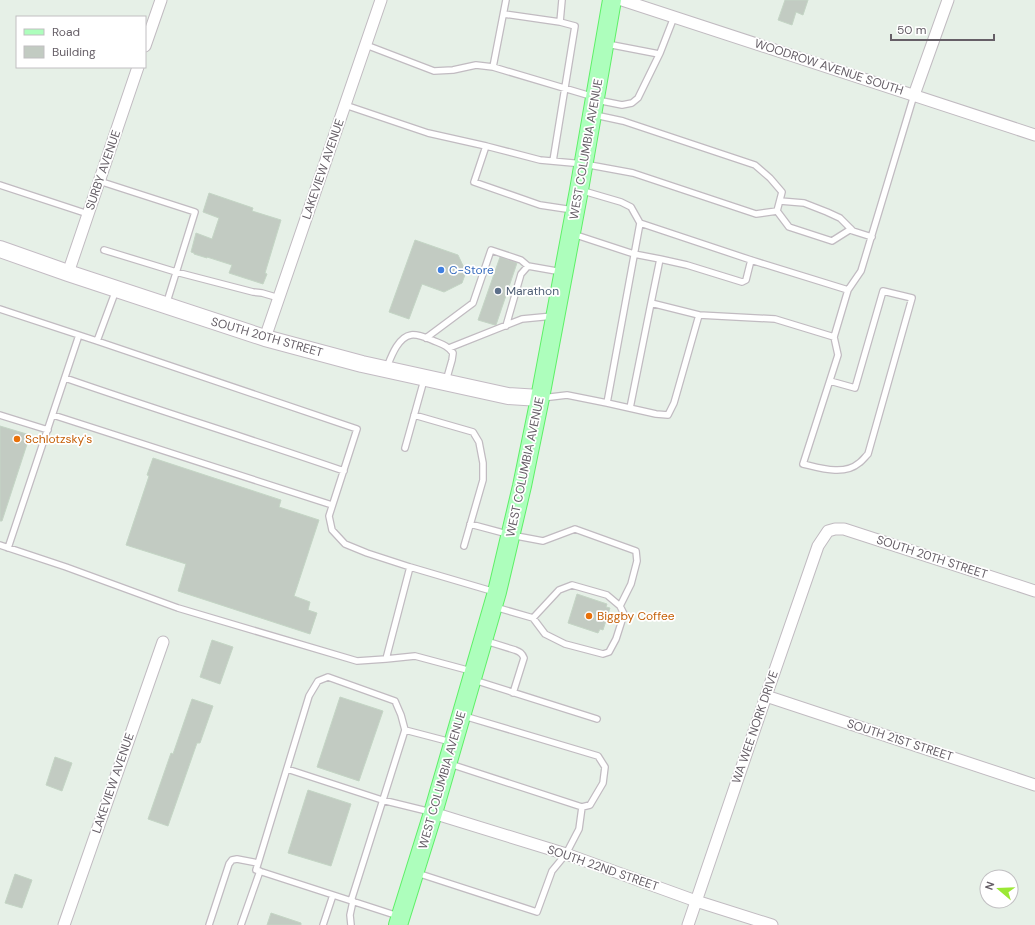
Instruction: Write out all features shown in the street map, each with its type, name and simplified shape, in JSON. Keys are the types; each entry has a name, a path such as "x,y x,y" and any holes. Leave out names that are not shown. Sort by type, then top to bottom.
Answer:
{"main road":[{"name":"WEST COLUMBIA AVENUE","path":"399,921 454,742 495,599 511,535 540,398 564,272 612,0"},
{"name":"SOUTH 20TH STREET","path":"0,250 265,338 362,364 425,378 508,396 540,398"}],"street":[{"path":"146,43 161,0"},
{"name":"LAKEVIEW AVENUE","path":"265,338 381,0"},
{"name":"WOODROW AVENUE SOUTH","path":"622,0 1035,135"},
{"path":"914,95 948,0"},
{"name":"SURBY AVENUE","path":"68,273 138,68"},
{"name":"SOUTH 20TH STREET","path":"828,531 844,529 1035,591"},
{"name":"WA WEE NORK DRIVE","path":"688,925 818,546 828,531"},
{"name":"LAKEVIEW AVENUE","path":"64,925 163,642"},
{"name":"SOUTH 21ST STREET","path":"766,696 1035,784"},
{"name":"SOUTH 22ND STREET","path":"433,813 566,854 696,901 772,925"}],"lane":[{"path":"493,67 506,0"},
{"path":"560,22 562,0"},
{"path":"504,14 560,22 575,26 553,161"},
{"path":"594,104 622,105 632,103 638,98 659,54 674,17"},
{"path":"605,43 659,54"},
{"path":"366,45 434,71 453,70 476,66 493,67 566,88 623,121 755,165 770,178 782,192 777,211"},
{"path":"830,381 855,388 883,291 912,298 868,454 859,464 846,470 828,469 803,464 838,355 834,337 848,290 862,271 914,95"},
{"path":"345,106 428,133 540,160 584,164 633,174 756,214 777,211"},
{"path":"486,146 474,182 540,205 575,210"},
{"path":"99,181 195,212 166,305"},
{"path":"0,185 88,214"},
{"path":"579,190 620,202 631,207 640,223 607,403"},
{"path":"780,201 804,203 827,212 840,218 851,230 872,238"},
{"path":"777,211 789,227 832,241 851,230"},
{"path":"640,223 848,290"},
{"path":"571,233 634,254 687,265 742,282 746,280 751,260"},
{"path":"104,250 176,272 279,298"},
{"path":"426,338 473,303 491,250 521,260 528,266 564,272"},
{"path":"630,408 660,259"},
{"path":"506,326 521,274 528,266"},
{"path":"97,341 116,289"},
{"path":"651,303 699,315 775,319 834,337"},
{"path":"0,309 357,429 329,516 332,530 344,544 495,599 533,618 545,634 565,644 603,654 609,652 616,639 624,614 620,606 607,595 572,585 559,590 533,618"},
{"path":"449,348 522,319 555,315"},
{"path":"540,398 567,395 656,414 668,415 674,403 699,315"},
{"path":"8,548 79,335"},
{"path":"386,369 397,345 403,339 411,335 426,338 449,348 453,353 446,382"},
{"path":"65,378 344,471"},
{"path":"405,448 425,378"},
{"path":"0,415 48,430"},
{"path":"53,415 332,505"},
{"path":"414,415 473,432 479,442 483,463 483,480 464,546"},
{"path":"470,524 511,535 543,541 575,529 636,551 637,561 632,584 620,606"},
{"path":"0,545 66,567 178,608 357,661 415,656 473,676 513,693 597,719"},
{"path":"386,659 410,567"},
{"path":"483,641 515,650 523,655 524,658 513,693"},
{"path":"351,925 350,915 352,901 382,800 405,730 395,701 328,677 318,681 309,696 256,870 352,901 399,921"},
{"path":"447,764 582,807 590,805 603,783 605,767 598,756 461,715"},
{"path":"405,730 454,742"},
{"path":"287,769 382,800 433,813"},
{"path":"414,873 537,912 552,871 566,854 579,829 582,807"},
{"path":"209,925 229,864 232,860 238,859 258,864"},
{"path":"242,925 260,871"},
{"path":"323,925 334,895"}],"building":[{"path":"785,0 808,0 803,15 796,12 792,25 778,20"},
{"path":"209,193 253,208 252,211 281,220 263,284 229,273 232,265 191,252 196,233 212,239 219,218 203,212"},
{"path":"415,240 458,255 466,272 462,283 444,292 422,284 409,319 389,312"},
{"path":"500,257 517,263 495,325 478,320"},
{"path":"0,426 30,435 2,521 0,521"},
{"path":"153,458 281,500 279,507 319,520 294,596 310,602 308,610 317,613 310,634 178,591 186,564 126,545 149,476 147,475"},
{"name":"Biggby Coffee","path":"577,594 607,604 606,607 610,608 603,630 600,629 598,633 568,623"},
{"path":"212,640 233,647 220,684 200,677"},
{"path":"340,697 383,711 359,781 317,767"},
{"path":"192,699 213,706 200,743 197,743 168,826 148,819"},
{"path":"55,757 72,763 62,791 46,785"},
{"path":"308,790 351,804 331,866 288,853"},
{"path":"15,874 32,880 22,908 5,903"},
{"path":"271,913 301,923 301,925 267,925"}],"place":[{"name":"C-Store","path":"441,270"},
{"name":"Marathon","path":"498,291"},
{"name":"Schlotzsky's","path":"17,439"},
{"name":"Biggby Coffee","path":"589,616"}]}
